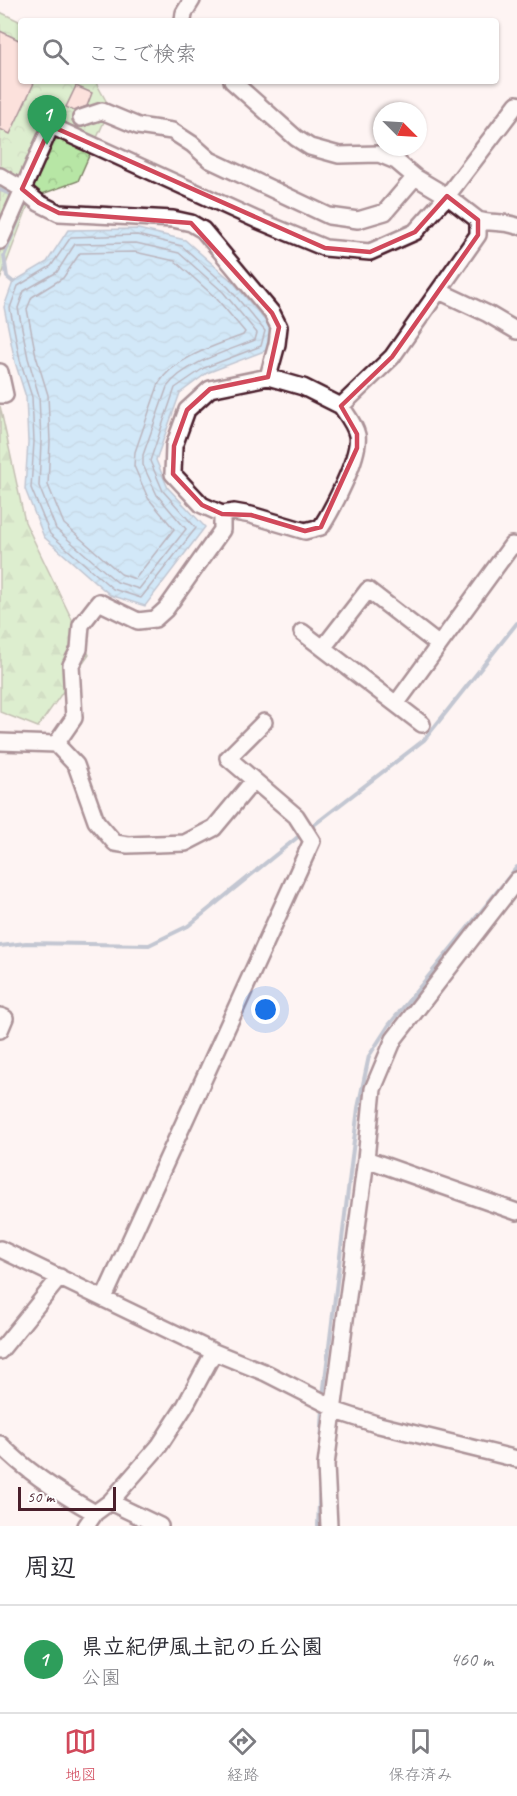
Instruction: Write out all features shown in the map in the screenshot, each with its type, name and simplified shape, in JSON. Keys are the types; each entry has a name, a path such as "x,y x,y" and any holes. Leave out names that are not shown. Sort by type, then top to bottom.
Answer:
{"street":[{"path":"183,18 192,0"},
{"path":"235,84 296,138 310,147 339,155 379,154 396,161 415,177 447,196 478,220 489,223 503,221 517,226"},
{"path":"0,241 51,126 325,248 370,252 415,232 447,196 517,104"},
{"path":"81,118 102,111 138,126 172,131 210,160 328,216 358,220 385,212 415,177"},
{"path":"0,177 22,189 39,203 59,213 173,219 191,223 203,230 272,313 279,327 268,377"},
{"path":"341,406 392,357 478,235 478,220"},
{"path":"439,291 488,314 517,331"},
{"path":"0,372 5,395 0,395"},
{"path":"268,377 303,387 341,406 357,434 357,448 333,509 321,527 305,531 251,514 234,512 222,514 202,505 173,474 174,446 187,410 210,389 268,377"},
{"path":"56,744 75,718 71,665 80,650 81,625 99,602 138,621 155,619 166,609 222,530 222,514"},
{"path":"396,704 512,545 517,546"},
{"path":"323,648 368,590 439,645"},
{"path":"302,632 422,724"},
{"path":"104,1298 312,841 296,816 228,758 264,722"},
{"path":"0,742 56,744 76,765 96,821 115,843 128,845 185,843 214,828 254,780"},
{"path":"329,1526 326,1465 373,1089 394,1039 517,880"},
{"path":"0,1016 5,1018 0,1030"},
{"path":"366,1159 517,1212"},
{"path":"0,1249 214,1352 266,1372 333,1408 379,1425 517,1459"},
{"path":"0,1351 60,1277"},
{"path":"86,1526 95,1513 110,1502 159,1446 185,1407 214,1352"},
{"path":"0,1444 12,1456 71,1500 95,1513"},
{"path":"110,1502 160,1526"}],"highlighted area":[{"path":"51,126 325,248 370,252 415,232 447,196 478,220 478,235 392,357 341,406 357,434 357,448 321,527 305,531 251,515 222,514 202,505 173,474 174,446 187,410 210,389 268,377 279,327 272,313 191,223 59,213 39,203 22,189"}],"green space":[{"path":"0,12 18,21 18,84 97,84 110,108 78,181 31,198 0,280"},
{"path":"0,406 25,522 89,655 38,727 0,712"}],"water":[{"path":"138,229 185,240 233,282 272,329 267,350 207,373 180,393 156,460 168,488 205,527 145,606 110,595 44,537 25,489 28,442 26,397 15,362 4,307 13,282 47,262 68,230"}],"building":[{"path":"0,31 18,40 18,84 34,84 10,134 0,129"},
{"path":"76,86 92,93 87,106 74,111 66,107"}],"waterway":[{"path":"0,190 10,194"},
{"path":"13,282 7,277 4,256 24,206"},
{"path":"310,828 424,740 517,623"},
{"path":"0,946 26,943 149,945 188,926 304,832"},
{"path":"323,1396 358,1108 369,1056 389,1025 517,867"},
{"path":"321,1447 323,1407"},
{"path":"318,1526 320,1479"}],"place":[{"name":"県立紀伊風土記の丘公園","path":"47,145"}]}
